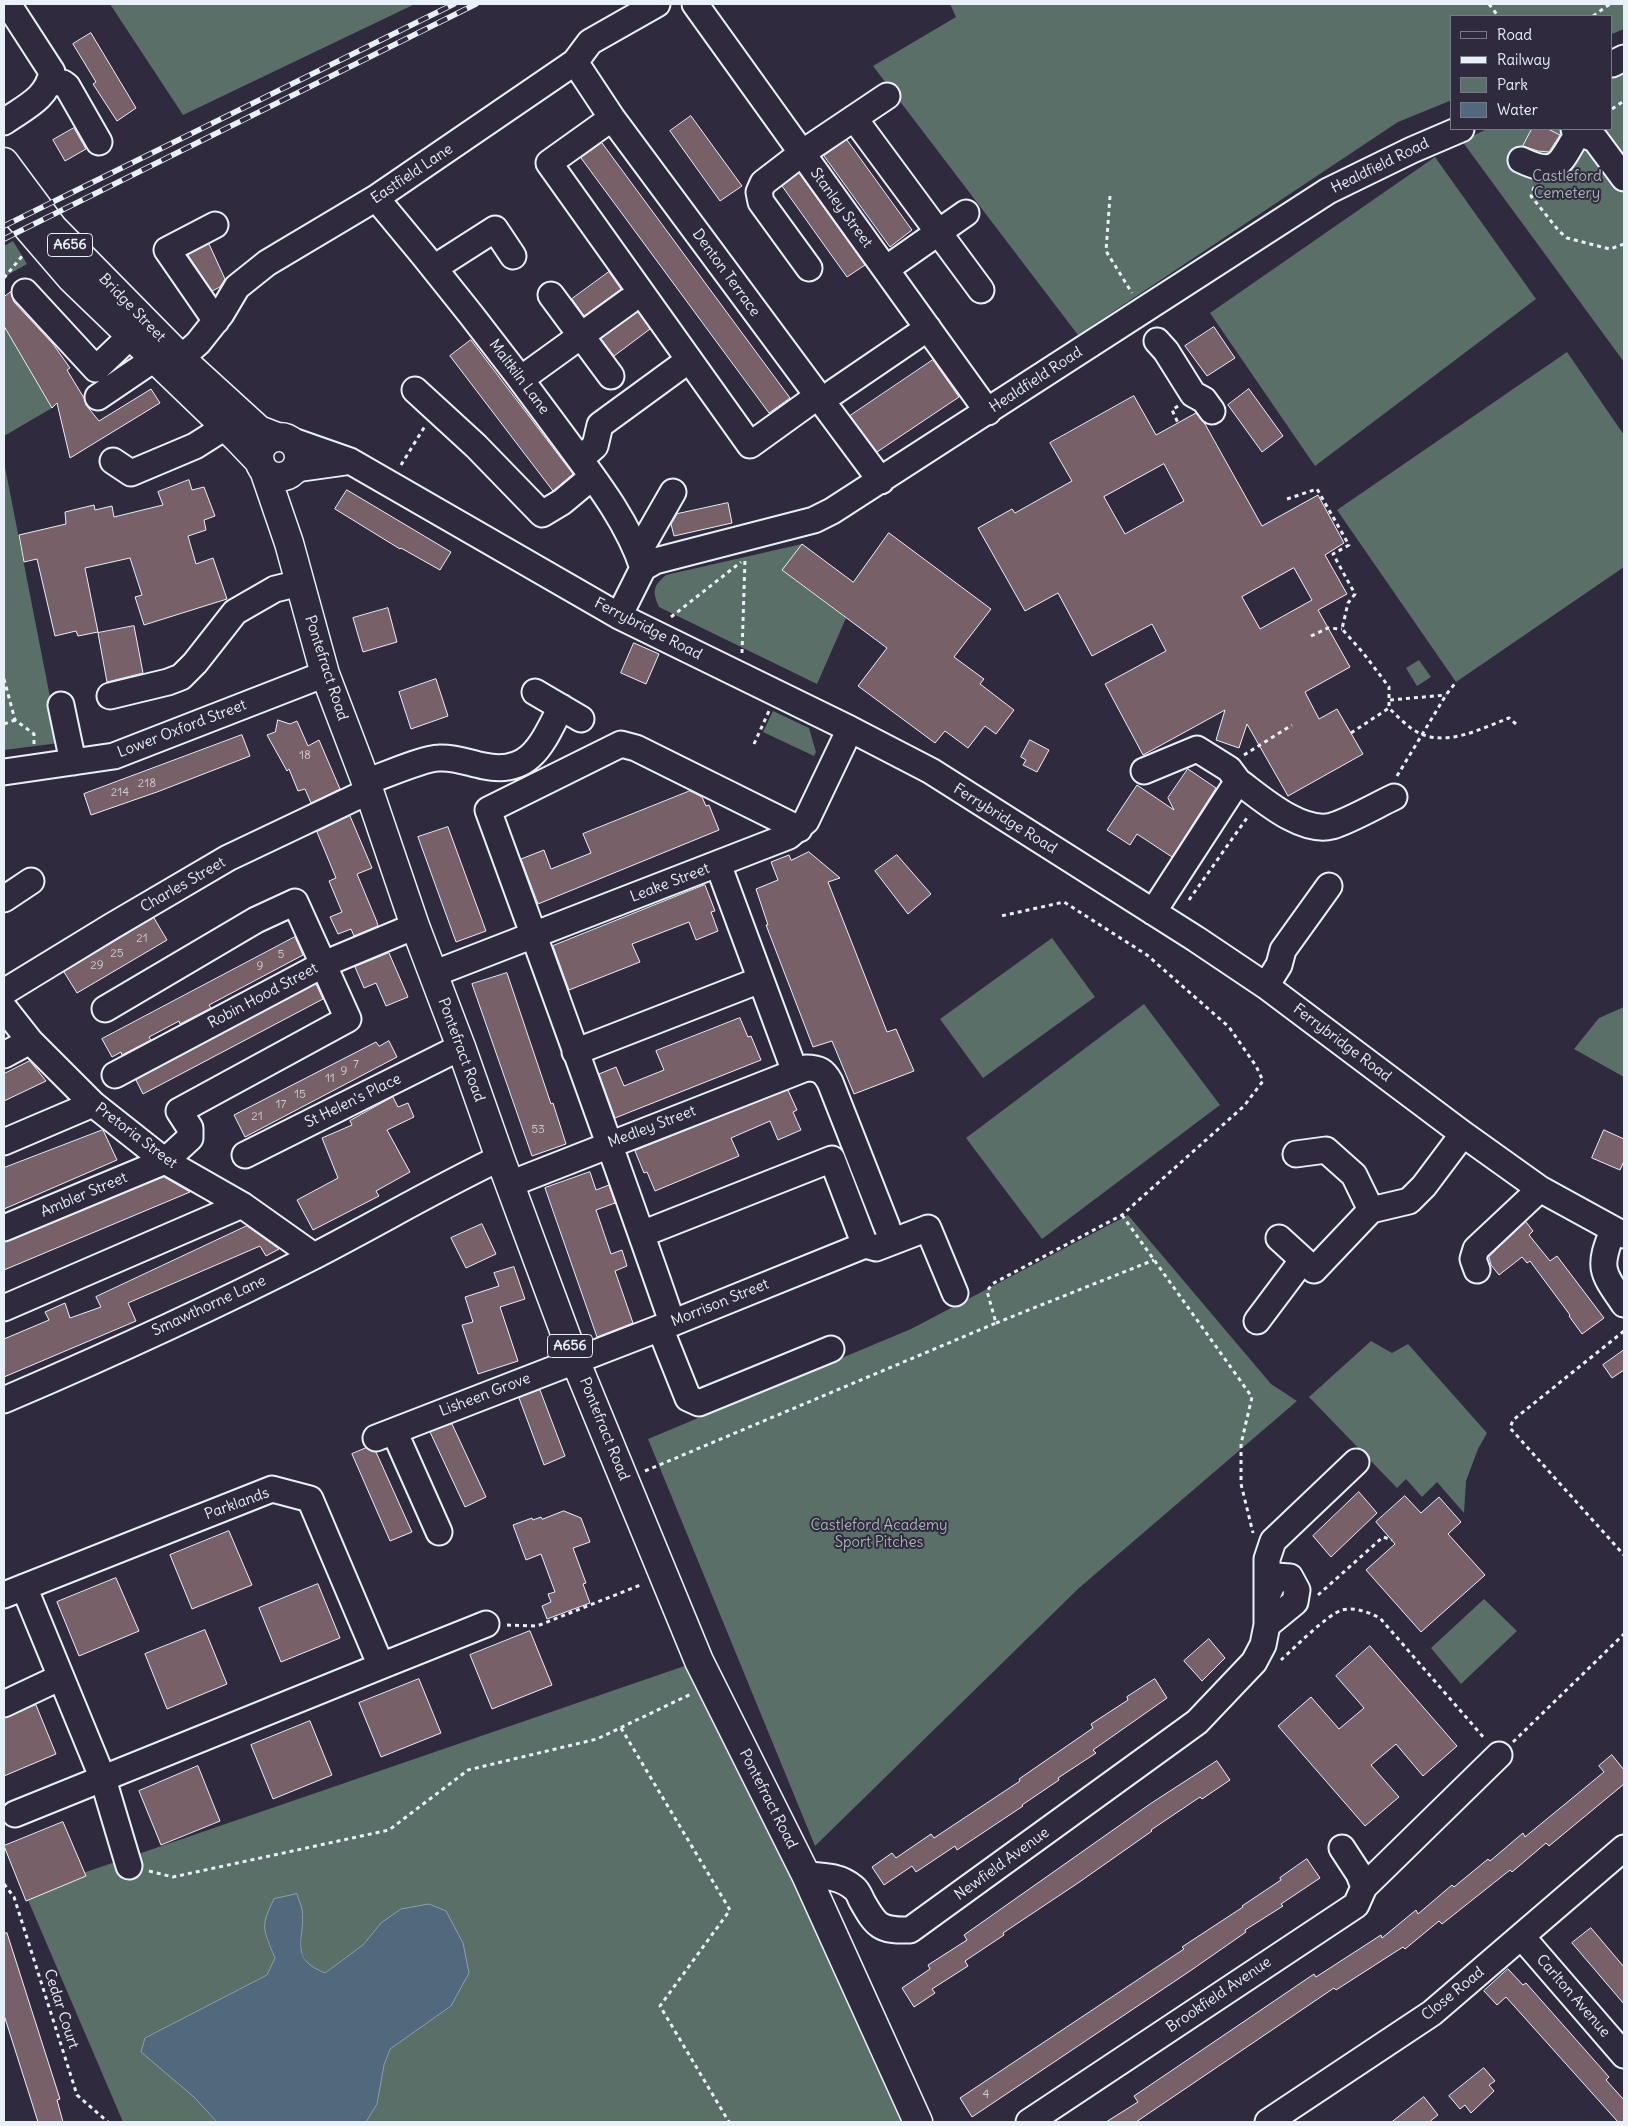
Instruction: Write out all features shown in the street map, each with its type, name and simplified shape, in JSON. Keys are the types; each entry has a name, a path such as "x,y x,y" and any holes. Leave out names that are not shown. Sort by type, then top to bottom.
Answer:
{"main road":[{"name":"Bridge Street","path":"4,162 53,228 138,329 154,359 225,427 262,466"},
{"name":"Bridge Street","path":"4,200 71,278 138,329 181,358 259,430 283,438"},
{"path":"283,438 264,444 260,451 262,466 275,476 282,476 293,471"},
{"name":"A656","path":"283,438 297,448 299,457 293,471"},
{"name":"Pontefract Road","path":"262,466 289,543 325,674 367,787 415,926 575,1360 710,1685 806,1875 918,2122"},
{"name":"Pontefract Road","path":"289,543 293,471"}],"street":[{"path":"4,122 45,93 52,72 8,4"},
{"name":"Eastfield Lane","path":"181,358 198,343 216,321 237,287 267,263 376,198 575,62 590,42 657,4"},
{"name":"Stanley Street","path":"695,4 988,412"},
{"name":"Denton Terrace","path":"575,62 612,118 826,394 881,481"},
{"path":"50,82 63,83 67,86 99,142"},
{"path":"809,268 760,202 759,192 763,183 802,153 887,96"},
{"path":"612,118 549,163 750,445 928,328"},
{"path":"854,118 981,290"},
{"name":"Healdfield Road","path":"641,560 655,561 746,548 814,520 881,481 1328,191 1412,150 1459,130"},
{"path":"1521,160 1535,167 1547,168 1559,164 1576,131 1595,139 1624,178"},
{"name":"Maltkiln Lane","path":"376,198 521,378 618,514 641,560"},
{"path":"886,269 966,213"},
{"path":"215,226 168,250 216,321"},
{"path":"434,268 495,228 514,256"},
{"path":"25,292 96,369 138,329"},
{"path":"551,295 611,376"},
{"path":"521,378 629,301"},
{"path":"1157,341 1166,351 1193,394 1204,400 1212,410"},
{"path":"98,398 154,359 181,358"},
{"path":"181,358 175,369 182,386"},
{"path":"415,390 476,446 542,514 562,502 586,468 595,446 600,424 689,360"},
{"path":"113,461 131,473 195,446 225,427"},
{"name":"Ferrybridge Road","path":"283,438 350,461 619,616 850,729 931,772 1153,912 1266,986 1463,1134 1540,1189 1619,1232"},
{"path":"293,471 350,461"},
{"path":"619,616 641,560 673,492"},
{"path":"110,696 181,677 195,663 235,612 274,589 300,583"},
{"name":"Lower Oxford Street","path":"4,772 114,756 325,674"},
{"name":"Charles Street","path":"4,992 228,858 367,787 436,758 453,758 503,769 519,765 526,761 571,713 535,692"},
{"path":"61,706 73,762"},
{"name":"Leake Street","path":"433,974 789,836 806,821 850,729"},
{"path":"799,829 636,748 621,744 488,810 642,1234 688,1398 699,1403 831,1349"},
{"path":"1144,770 1197,749 1229,769 1238,781 1281,812 1315,827 1331,826 1394,797"},
{"path":"1153,912 1238,781"},
{"path":"718,864 795,1072"},
{"path":"4,898 31,881"},
{"path":"1266,986 1279,965 1283,950 1329,886"},
{"path":"105,1009 256,920 295,902 324,964"},
{"name":"Robin Hood Street","path":"115,1075 324,964 415,926"},
{"name":"Ambler Street","path":"4,1228 164,1161 190,1138 190,1128 178,1111 348,1019 324,964"},
{"path":"575,1052 760,980"},
{"name":"Pretoria Street","path":"4,1008 30,1041 93,1104 164,1161 242,1205 314,1256"},
{"path":"4,1055 30,1041"},
{"name":"St Helen's Place","path":"245,1155 461,1047"},
{"name":"Medley Street","path":"505,1172 610,1143 806,1068 817,1068 826,1074 886,1227"},
{"path":"4,1142 93,1104"},
{"path":"1279,1238 1314,1270 1371,1210 1409,1201 1424,1186 1463,1134"},
{"path":"1296,1154 1326,1150 1354,1175 1371,1210"},
{"path":"642,1234 832,1159 865,1245"},
{"name":"Smawthorne Lane","path":"4,1400 82,1366 314,1256 450,1182 505,1172"},
{"path":"1477,1270 1473,1259 1476,1249 1540,1189"},
{"path":"4,1308 242,1205"},
{"name":"Morrison Street","path":"575,1360 865,1245 876,1248 928,1228 955,1293"},
{"path":"1619,1232 1602,1263 1606,1278 1624,1304"},
{"path":"1258,1321 1302,1261"},
{"name":"Lisheen Grove","path":"438,1532 385,1434 575,1360"},
{"path":"1267,1559 1274,1542 1356,1462"},
{"name":"Parklands","path":"130,1866 102,1779 61,1676 14,1591 272,1489 310,1498 381,1666"},
{"name":"Newfield Avenue","path":"806,1875 831,1876 844,1881 856,1889 874,1923 892,1931 910,1930 1198,1722 1254,1662 1263,1645 1267,1625 1296,1602 1297,1590 1290,1577 1276,1576 1267,1596 1267,1559"},
{"path":"15,1814 486,1624"},
{"path":"4,1704 61,1676"},
{"name":"Brookfield Avenue","path":"1029,2122 1356,1905 1364,1888 1499,1755"},
{"path":"1342,1848 1359,1874 1364,1888"},
{"name":"Close Road","path":"1268,2122 1300,2114 1432,2013 1624,1848"},
{"name":"Carlton Avenue","path":"1522,1937 1624,2055"}],"path":[{"path":"1489,4 1497,15"},
{"path":"1595,15 1610,4"},
{"path":"1613,108 1624,101"},
{"path":"1559,164 1537,183 1532,189 1531,196 1559,231 1567,238 1589,245 1610,249 1624,244"},
{"path":"1110,196 1106,251 1134,297"},
{"path":"4,278 36,238"},
{"path":"390,484 435,408"},
{"path":"1287,499 1317,489 1349,545 1332,554 1355,594 1348,603 1342,629"},
{"path":"667,620 746,548"},
{"path":"746,548 741,650 748,659"},
{"path":"1311,636 1328,628 1342,629 1364,654 1389,688 1389,708 1351,733"},
{"path":"4,679 15,720 34,734 33,768"},
{"path":"1394,797 1391,785 1446,695 1456,682"},
{"path":"1390,700 1446,695"},
{"path":"754,744 772,706"},
{"path":"1389,708 1413,730 1438,738 1459,736 1509,718 1516,724"},
{"path":"4,724 15,720"},
{"path":"1186,903 1249,814"},
{"path":"1001,916 1064,902 1147,955 1229,1027 1256,1066 1263,1081"},
{"path":"1122,1215 1252,1397 1241,1444 1241,1484 1250,1529 1267,1559"},
{"path":"996,1323 1154,1260"},
{"path":"1624,1331 1513,1420 1510,1428 1624,1555"},
{"path":"1317,1595 1384,1536 1392,1540"},
{"path":"486,1624 537,1626 650,1581"},
{"path":"1280,1660 1332,1616 1342,1610 1366,1610 1380,1618 1499,1755 1624,1634"},
{"path":"130,1866 173,1877 389,1830 468,1770 597,1739 710,1685"},
{"path":"621,1728 730,1910 660,2006 730,2122"},
{"name":"Cedar Court","path":"4,1884 14,1897 77,2095 108,2122"},
{"path":"4,1893 9,1891"}],"green space":[{"path":"110,4 415,4 183,115"},
{"path":"950,4 1624,4 1624,29 1613,34 1613,15 1450,15 1450,101 1398,122 1078,335 873,66 956,17"},
{"name":"Castleford Cemetery","path":"1624,67 1624,362 1462,141 1485,130 1613,130 1613,72"},
{"path":"1435,157 1536,299 1315,466 1210,313"},
{"path":"13,241 27,264 4,277 4,246"},
{"path":"4,326 52,408 4,436"},
{"path":"1567,352 1624,435 1624,567 1456,682 1337,510"},
{"path":"4,462 59,743 4,750"},
{"path":"802,544 783,571 846,618 817,684 659,607 655,597 655,589 658,582 666,575"},
{"path":"1419,660 1431,677 1417,686 1406,668"},
{"path":"773,711 809,728 816,752 814,756 763,732"},
{"path":"1052,938 1095,997 983,1078 940,1019"},
{"path":"1144,1004 1220,1105 1042,1239 966,1138"},
{"path":"1624,1007 1624,1077 1574,1049 1599,1018"},
{"name":"Castleford Academy Sport Pitches","path":"1128,1215 1271,1384 1297,1401 1079,1588 815,1846 648,1439 911,1329"},
{"path":"1371,1341 1392,1353 1408,1344 1487,1433 1478,1449 1466,1481 1464,1513 1437,1482 1422,1497 1406,1479 1397,1488 1309,1397"},
{"path":"1484,1599 1517,1631 1461,1684 1431,1648"},
{"path":"699,1661 918,2122 366,2122 377,2104 384,2065 390,2049 451,2006 381,1923 363,1945 325,1973 309,1966 301,1951 302,1910 266,1937 275,1958 267,1975 145,2038 217,2122 123,2122 25,1893"}],"water":[{"path":"297,1894 303,1920 302,1954 313,1967 325,1973 363,1945 381,1923 401,1909 429,1904 446,1911 463,1943 469,1973 451,2006 390,2049 384,2065 377,2104 366,2122 217,2122 194,2097 141,2052 145,2038 267,1975 275,1958 266,1934 265,1922 267,1916 274,1899"}],"building":[{"path":"91,33 136,108 117,121 93,84 96,82 73,44"},
{"path":"691,116 742,186 720,201 670,131"},
{"path":"74,128 86,149 65,161 53,140"},
{"path":"1531,130 1550,130 1560,135 1549,152 1523,146"},
{"path":"847,140 912,230 890,247 824,156"},
{"path":"602,143 790,398 769,413 581,158"},
{"path":"799,173 865,265 847,277 782,186"},
{"path":"209,244 225,279 220,287 212,291 188,255"},
{"path":"609,272 621,289 584,316 572,299"},
{"path":"11,292 14,302 53,344 70,368 67,370 84,398 86,405 99,421 151,389 160,403 70,458 57,403 52,408 4,326 4,297"},
{"path":"638,312 650,329 614,356 601,339"},
{"path":"1214,327 1235,358 1207,376 1185,346"},
{"path":"471,340 573,474 553,491 450,356"},
{"path":"933,360 959,397 877,452 850,416"},
{"path":"1249,389 1283,436 1262,452 1228,405"},
{"path":"1134,396 1156,435 1196,413 1205,424 1262,526 1318,495 1344,543 1325,555 1347,594 1318,610 1350,667 1305,692 1319,719 1337,709 1363,754 1288,796 1247,724 1239,748 1216,740 1225,710 1143,755 1105,684 1166,651 1152,624 1092,656 1058,593 1025,611 978,528 1012,509 1015,513 1072,481 1050,443","holes":["1164,464 1184,501 1125,534 1104,497","1294,568 1312,600 1260,629 1242,597"]},
{"path":"189,480 192,490 204,487 215,516 204,520 206,530 188,536 196,564 213,558 227,599 144,625 135,597 142,595 130,558 85,568 98,632 78,636 76,631 55,636 37,559 24,562 19,535 66,524 65,512 94,505 95,510 112,506 114,517 163,505 158,492"},
{"path":"347,490 451,552 440,570 400,549 335,509"},
{"path":"728,503 732,523 674,536 671,524 677,514"},
{"path":"889,533 991,609 954,657 984,679 980,684 1014,710 996,734 985,726 968,748 945,731 935,743 858,686 887,648 782,570 802,544 853,582"},
{"path":"388,608 397,642 363,652 353,618"},
{"path":"134,626 143,673 107,682 98,633"},
{"path":"634,643 659,654 646,684 621,673"},
{"path":"436,679 448,716 411,729 399,692"},
{"path":"278,720 290,724 297,721 308,746 319,740 340,789 311,803 305,789 298,791 289,769 287,771 267,735 275,732"},
{"path":"242,735 250,756 91,815 84,794"},
{"path":"1030,740 1049,750 1037,772 1023,765 1026,760 1021,757"},
{"path":"1188,769 1216,788 1172,857 1137,834 1130,845 1107,830 1137,785 1174,810 1168,798"},
{"path":"690,791 702,797 706,806 709,805 719,830 538,904 521,859 544,850 551,869 591,853 583,834"},
{"path":"350,816 372,868 357,874 378,926 354,936 351,929 338,934 330,917 342,912 329,881 336,878 317,832"},
{"path":"448,827 486,931 456,942 418,837"},
{"path":"809,852 840,878 828,882 887,1032 896,1029 914,1071 854,1094 832,1041 813,1047 766,925 768,925 756,889 778,880 771,862 789,855 791,860"},
{"path":"897,855 931,894 908,914 875,871"},
{"path":"705,885 715,911 711,912 718,931 696,940 689,922 632,944 640,962 569,990 553,946"},
{"path":"154,918 167,940 77,993 64,972"},
{"path":"295,937 303,955 209,1005 211,1008 180,1024 179,1021 149,1037 151,1040 122,1055 121,1052 112,1057 102,1039"},
{"path":"389,953 408,997 386,1006 376,983 364,988 355,967"},
{"path":"507,973 566,1144 532,1156 472,984"},
{"path":"316,984 323,999 143,1094 136,1080"},
{"path":"740,1018 748,1037 751,1036 761,1060 615,1118 599,1074 616,1067 624,1086 664,1070 656,1051"},
{"path":"389,1041 397,1057 245,1137 234,1115 376,1042 379,1046"},
{"path":"30,1061 46,1081 4,1101 4,1074"},
{"path":"788,1090 797,1110 793,1112 801,1130 778,1140 770,1121 731,1138 739,1156 655,1191 647,1172 644,1173 635,1151"},
{"path":"393,1097 398,1107 408,1103 414,1117 387,1130 410,1172 376,1191 379,1196 313,1230 297,1200 338,1178 322,1138 352,1125 350,1121"},
{"path":"103,1130 117,1160 4,1209 4,1168"},
{"path":"1604,1130 1624,1139 1624,1161 1620,1170 1592,1158"},
{"path":"590,1172 596,1190 609,1185 615,1203 596,1210 611,1254 622,1250 627,1266 615,1271 633,1323 597,1337 545,1188"},
{"path":"164,1177 190,1192 4,1270 4,1242"},
{"path":"1526,1222 1533,1231 1529,1235 1550,1261 1557,1256 1604,1318 1582,1334 1530,1261 1527,1263 1522,1257 1499,1275 1491,1265 1489,1257"},
{"path":"482,1224 496,1254 466,1268 451,1238"},
{"path":"247,1226 279,1249 266,1256 260,1246 128,1303 136,1321 4,1377 4,1339 49,1320 45,1312 65,1303 70,1318 101,1307 96,1297"},
{"path":"514,1267 525,1299 500,1307 518,1361 478,1374 462,1325 473,1322 465,1297 499,1286 494,1273"},
{"path":"1624,1350 1624,1370 1612,1378 1603,1365"},
{"path":"540,1390 565,1456 544,1465 519,1398"},
{"path":"452,1424 486,1497 465,1507 430,1432"},
{"path":"366,1448 376,1452 412,1532 390,1541 352,1454"},
{"path":"1359,1492 1377,1513 1331,1557 1313,1536"},
{"path":"1405,1496 1421,1513 1439,1497 1461,1522 1448,1534 1485,1575 1421,1632 1366,1570 1395,1544 1376,1522"},
{"path":"564,1511 581,1518 590,1542 573,1548 586,1583 583,1584 590,1603 547,1619 542,1606 551,1602 548,1594 555,1592 541,1554 526,1560 513,1525 532,1518 533,1520 541,1517 542,1519"},
{"path":"229,1531 252,1585 192,1609 170,1555"},
{"path":"116,1578 139,1631 79,1656 57,1602"},
{"path":"318,1584 340,1638 281,1662 259,1608"},
{"path":"205,1630 227,1684 167,1709 145,1654"},
{"path":"530,1631 552,1685 492,1709 470,1655"},
{"path":"1209,1639 1225,1658 1202,1681 1184,1661"},
{"path":"1370,1646 1457,1746 1423,1776 1396,1744 1371,1765 1399,1797 1365,1826 1278,1726 1311,1697 1339,1729 1364,1708 1336,1676"},
{"path":"419,1679 441,1733 381,1757 359,1703"},
{"path":"1155,1679 1167,1698 1093,1750 1096,1753 1058,1778 1059,1780 1023,1806 957,1850 955,1846 916,1872 912,1866 884,1885 872,1867 892,1853 896,1858 931,1834 934,1838 1020,1781 1019,1779 1093,1728 1091,1724 1128,1700 1127,1697"},
{"path":"36,1705 56,1754 4,1776 4,1718"},
{"path":"310,1721 332,1775 273,1799 251,1745"},
{"path":"1612,1755 1624,1770 1624,1784 1549,1846 1546,1843 1512,1872 1510,1870 1442,1924 1439,1921 1405,1949 1403,1947 1336,1990 1334,1988 1136,2122 1106,2122 1138,2102 1134,2096 1314,1974 1316,1977 1381,1935 1382,1938 1416,1910 1418,1914 1452,1885 1454,1887 1488,1859 1490,1861 1523,1833 1525,1837 1604,1772 1599,1766"},
{"path":"1217,1761 1230,1780 1202,1799 1200,1797 1151,1830 1078,1883 1003,1933 1004,1935 965,1961 968,1966 932,1989 935,1993 914,2007 902,1988 930,1969 928,1965 967,1940 964,1935 1150,1804"},
{"path":"198,1766 220,1821 161,1845 139,1791"},
{"path":"63,1822 86,1876 26,1901 4,1846"},
{"path":"1307,1859 1320,1878 1281,1904 1283,1906 1245,1930 1246,1932 1190,1971 972,2117 960,2098 1184,1949 1182,1947 1243,1907"},
{"path":"1591,1928 1624,1967 1624,2004 1572,1943"},
{"path":"7,1933 60,2099 57,2100 63,2122 38,2122 4,2015 4,1934"},
{"path":"1508,1969 1523,1985 1526,1983 1609,2077 1606,2080 1624,2100 1624,2122 1618,2122 1506,1997 1497,2005 1484,1991"},
{"path":"1484,2068 1495,2081 1489,2085 1494,2091 1471,2113 1465,2105 1460,2109 1449,2096"},
{"path":"1424,2097 1438,2115 1429,2122 1392,2122"}],"railway":[{"path":"4,226 454,4"},
{"path":"4,239 476,4"}]}
